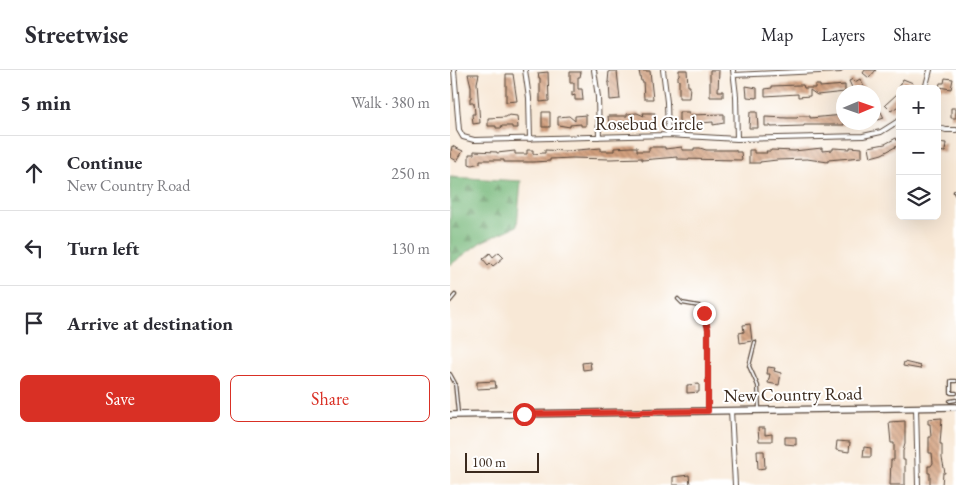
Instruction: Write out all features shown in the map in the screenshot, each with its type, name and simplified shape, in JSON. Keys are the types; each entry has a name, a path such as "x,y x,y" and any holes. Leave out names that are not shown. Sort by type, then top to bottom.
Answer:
{"street":[{"name":"Rosebud Circle","path":"454,70 458,130 463,137 474,140 668,135 737,139 863,136 881,132 896,123"},
{"path":"525,70 529,98 530,139"},
{"path":"594,70 598,96 599,137"},
{"path":"663,70 667,102 668,135"},
{"path":"737,139 734,73 840,70"},
{"path":"926,85 930,70"},
{"path":"941,128 956,130"},
{"name":"New Country Road","path":"450,415 956,406"},
{"path":"916,407 918,485"},
{"path":"731,410 735,485"}],"lane":[{"path":"450,301 455,295"},
{"path":"678,299 682,303 699,306 706,321 708,329 708,411"},
{"path":"755,342 749,366 758,386 759,410"},
{"path":"450,374 455,383 458,415"},
{"path":"956,381 951,381 951,393 956,393"},
{"path":"950,401 956,400"}],"green space":[{"path":"450,177 521,181 517,226 481,242 450,265"}],"building":[{"path":"679,70 687,70 688,86 690,86 689,98 679,98"},
{"path":"710,70 719,70 718,91 723,91 723,97 710,97"},
{"path":"865,70 876,70 869,78 863,73"},
{"path":"609,71 617,71 620,99 610,100"},
{"path":"639,71 650,71 653,99 644,99 643,81 641,81"},
{"path":"548,72 549,101 540,102 540,78 538,73"},
{"path":"570,72 581,72 580,77 578,77 578,89 582,89 583,100 575,100 575,95 572,96 574,83 570,83"},
{"path":"468,74 479,74 477,83 480,123 473,124 472,114 475,114 474,103 470,103 471,86"},
{"path":"506,74 513,74 517,101 506,102"},
{"path":"945,78 953,79 951,89 941,87 940,83 944,83"},
{"path":"853,79 855,82 860,79 863,85 851,85 849,81"},
{"path":"903,79 913,83 912,85 900,85"},
{"path":"803,85 804,88 815,88 815,85 820,85 820,87 836,86 836,93 817,95 810,90 810,96 798,97 798,94 765,96 765,89 772,88 772,86"},
{"path":"746,86 757,88 757,98 747,97"},
{"path":"896,95 896,108 891,111 885,105"},
{"path":"951,108 956,110 956,118 951,118"},
{"path":"542,112 550,112 550,127 542,127"},
{"path":"679,112 689,112 689,115 724,114 724,123 713,125 713,122 679,124"},
{"path":"750,112 757,112 758,128 749,128"},
{"path":"637,113 644,116 643,113 655,113 656,123 644,125 644,122 632,123 632,125 614,124 614,126 609,126 608,116 627,116 627,114"},
{"path":"509,115 517,116 518,128 512,128 512,126 496,128 496,126 488,126 488,118 506,117"},
{"path":"586,115 586,126 581,126 581,124 570,125 570,127 558,125 558,117 569,116 575,121 575,116"},
{"path":"799,116 810,116 810,118 836,116 836,125 765,126 765,117 797,118"},
{"path":"896,138 896,147 871,157 869,147 885,144"},
{"path":"941,142 946,143 945,152 941,152"},
{"path":"452,146 463,151 457,161 450,157"},
{"path":"637,147 637,151 649,151 649,147 665,147 665,149 682,147 682,150 700,148 706,150 736,150 736,152 741,152 742,160 677,159 677,157 642,160 642,158 572,158 533,162 480,160 480,163 469,164 469,154 474,154 474,151 497,153 515,151 515,154 527,154 527,150 533,150 533,154 545,153 545,150 566,151 601,148 601,151 614,151 614,148"},
{"path":"850,147 862,148 862,157 828,160 828,162 807,159 749,163 749,150 754,150 754,153 767,153 766,151 771,150 794,151 822,148 822,151 833,150 833,148 850,149"},
{"path":"499,252 504,257 493,266 490,263 488,265 483,259 490,253 493,257"},
{"path":"750,324 752,341 740,343 739,333 744,332 743,325"},
{"path":"590,362 591,369 583,370 582,363"},
{"path":"904,362 921,366 920,369 903,366"},
{"path":"768,367 775,368 774,371 781,373 779,385 768,383 770,374 767,374"},
{"path":"495,381 496,388 477,389 477,382"},
{"path":"699,384 699,392 687,393 687,385"},
{"path":"942,418 940,444 942,444 945,473 943,473 942,485 930,485 928,466 931,466 933,463 932,453 929,453 929,437 931,437 928,419"},
{"path":"905,421 903,460 905,460 905,485 890,485 891,460 894,460 894,443 891,443 889,422"},
{"path":"758,428 765,428 765,435 772,434 772,441 759,441"},
{"path":"785,437 796,437 796,445 785,444"},
{"path":"837,441 850,442 849,452 836,450"},
{"path":"864,447 871,448 871,457 863,457"},
{"path":"757,451 764,451 765,468 758,469"},
{"path":"689,475 690,485 673,485 673,477"}],"route":[{"path":"524,414 708,411 708,329 704,313"}]}
